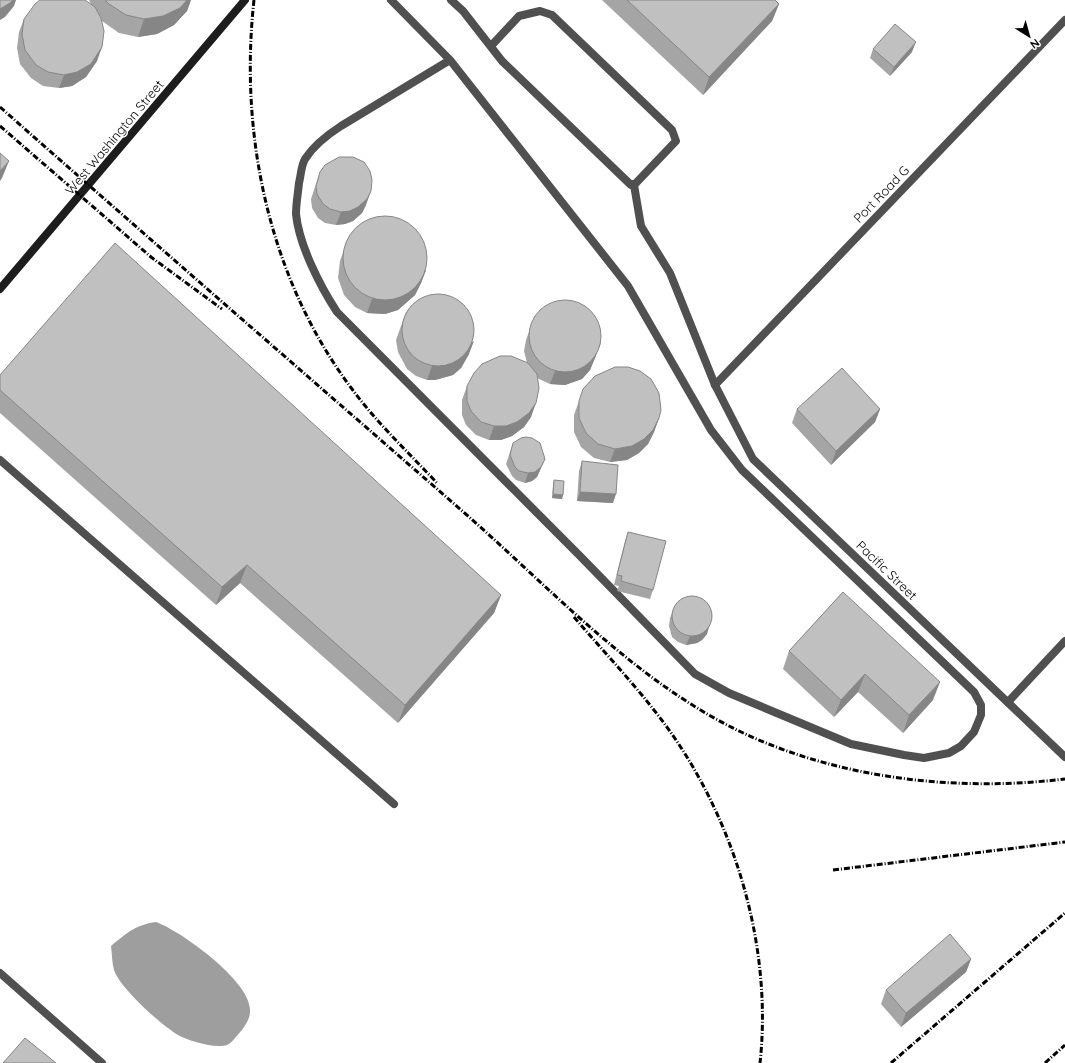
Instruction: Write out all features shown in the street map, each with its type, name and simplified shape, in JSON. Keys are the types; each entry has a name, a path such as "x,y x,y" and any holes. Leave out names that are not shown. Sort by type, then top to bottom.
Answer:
{"street":[{"name":"West Washington Street","path":"0,289 245,0"},
{"path":"391,0 450,60 628,286 711,430 742,470 974,692 981,705 982,715 974,732 961,746 949,753 924,758 852,744 729,693 695,674 338,312 328,298 319,280 299,227 296,213 297,197 304,161 311,151 324,138 341,126 450,60"},
{"path":"451,0 463,11 490,46 502,61 631,185 634,185 676,141 672,130 552,15 540,11 519,16 490,46"},
{"name":"Port Road G","path":"715,385 1065,20"},
{"name":"Pacific Street","path":"634,185 641,226 670,273 715,385 753,459 1065,757"},
{"path":"0,460 394,804"},
{"path":"1008,702 1065,641"},
{"path":"0,973 102,1063"}],"shaded area":[{"path":"156,922 182,936 213,959 228,972 240,986 248,999 250,1011 249,1019 242,1030 229,1044 222,1046 209,1045 195,1042 178,1035 142,1006 118,978 113,967 111,946 137,927"}],"building":[{"path":"0,0 13,0 0,9"},
{"path":"40,0 85,0 95,7 101,18 104,31 102,47 91,64 77,72 64,75 48,72 36,65 25,50 22,34 24,19 35,4"},
{"path":"105,0 187,0 180,8 163,16 144,19 126,15"},
{"path":"627,0 775,0 779,4 709,77"},
{"path":"895,24 916,42 894,67 873,49"},
{"path":"0,153 9,161 0,171"},
{"path":"339,157 353,157 364,162 370,171 372,180 371,191 367,199 358,207 350,211 341,212 330,209 323,204 317,194 316,186 320,172 325,165"},
{"path":"385,216 401,219 415,228 424,242 427,258 424,274 415,288 401,297 385,300 369,297 355,288 346,274 343,258 346,242 355,228 369,219"},
{"path":"115,243 501,595 405,705 247,565 222,587 0,390 0,375"},
{"path":"431,294 445,294 452,296 464,304 472,316 474,330 472,344 464,356 452,364 445,366 431,366 424,364 412,356 404,344 402,337 402,323 404,316 412,304 424,296"},
{"path":"565,300 585,306 595,316 601,336 595,356 585,366 565,372 545,366 535,356 529,336 535,316 545,306"},
{"path":"500,356 511,356 528,363 537,374 539,388 536,403 529,413 517,422 506,426 494,426 481,422 471,411 467,401 467,386 474,373 482,364"},
{"path":"615,367 628,367 640,371 651,379 659,393 661,410 653,430 644,439 632,446 615,449 598,444 586,433 579,418 579,401 583,389 595,376"},
{"path":"842,368 880,409 836,451 797,409"},
{"path":"526,437 532,438 540,443 545,459 541,467 535,472 528,473 519,471 515,467 510,455 513,443"},
{"path":"582,461 618,465 616,494 580,492"},
{"path":"554,480 564,481 563,495 553,494"},
{"path":"628,532 666,541 653,590 621,581 622,576 617,575"},
{"path":"843,592 940,682 909,715 865,674 841,700 789,651"},
{"path":"692,596 700,598 706,602 710,608 712,616 710,624 706,630 700,634 692,636 684,634 678,630 674,624 672,616 674,608 678,602 684,598"},
{"path":"950,934 971,959 906,1013 886,990"},
{"path":"25,1038 56,1063 3,1063"}],"railway":[{"path":"254,0 250,51 251,102 257,153 266,204 281,253 300,301 323,346 352,389 382,426 437,483"},
{"path":"0,107 468,516 597,633 630,661 665,687 701,710 739,731 777,747 817,761 857,771 899,778 982,784 1024,783 1065,779"},
{"path":"0,126 151,257 222,309"},
{"path":"574,617 641,694 666,726 700,779 718,816 734,856 746,896 755,938 761,980 762,1021 760,1063"},
{"path":"833,870 1065,842"},
{"path":"891,1063 1065,913"},
{"path":"1045,1063 1065,1045"}]}
